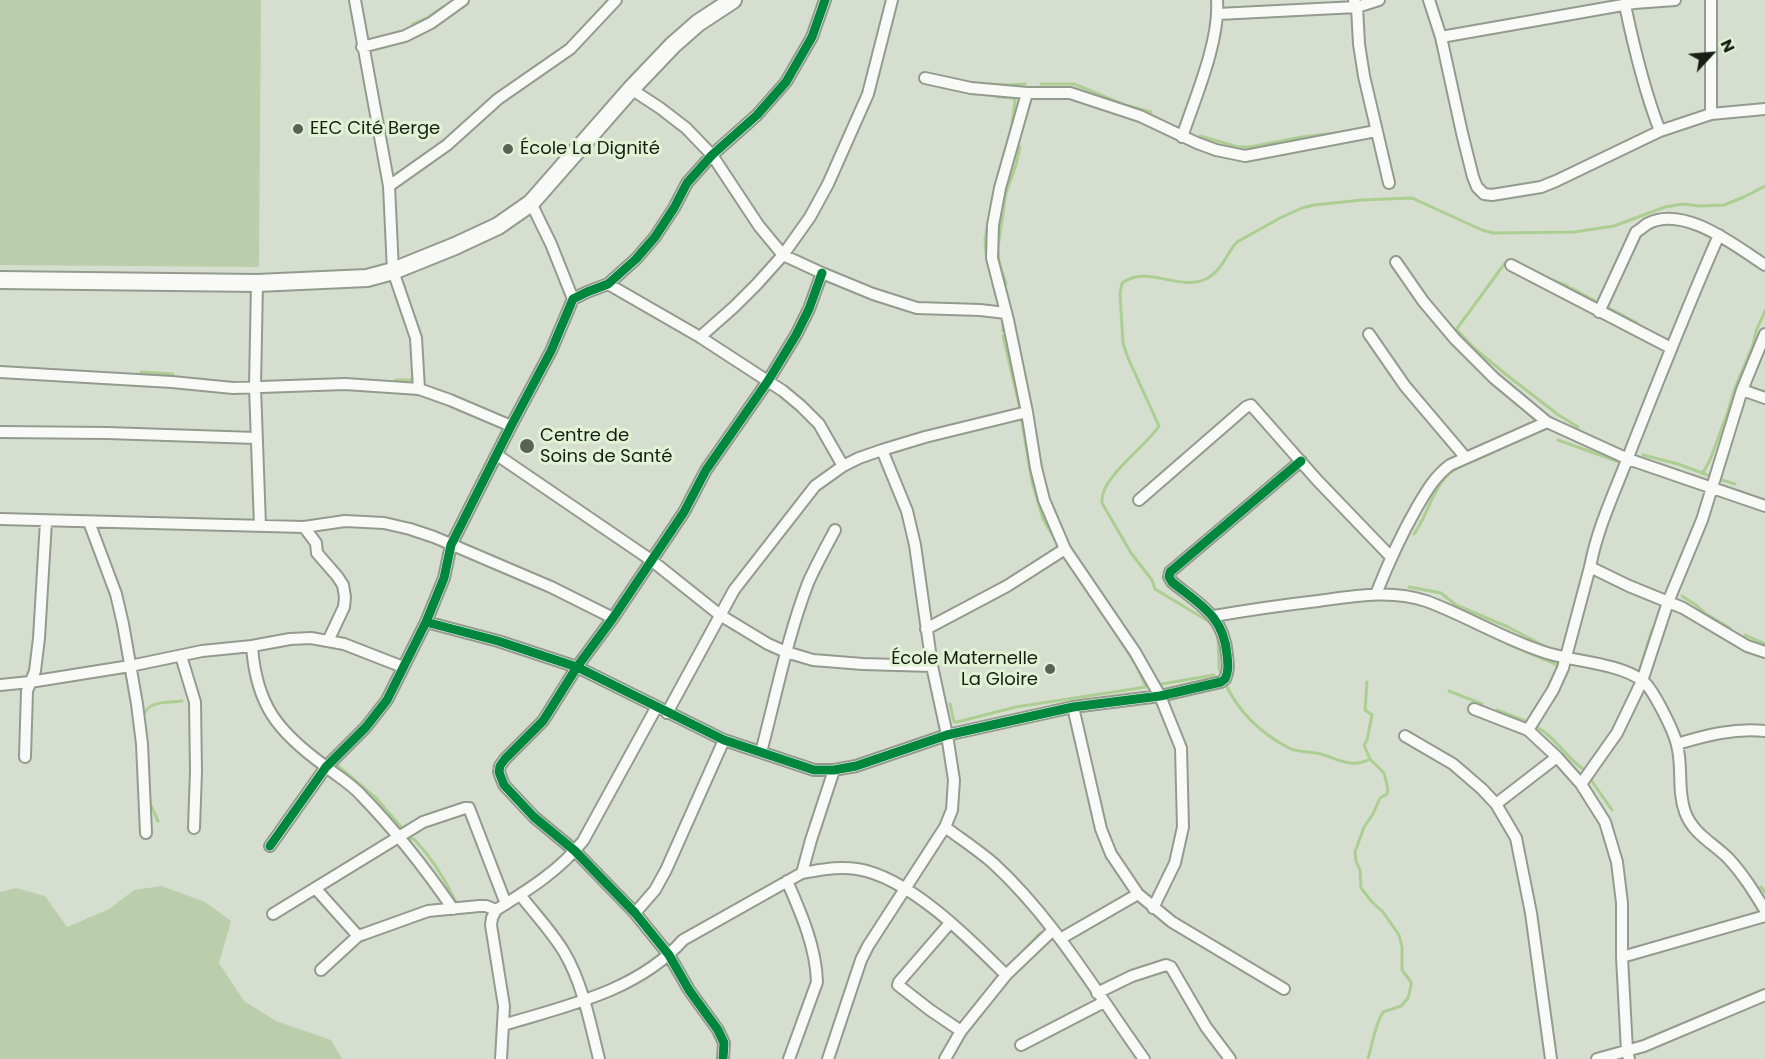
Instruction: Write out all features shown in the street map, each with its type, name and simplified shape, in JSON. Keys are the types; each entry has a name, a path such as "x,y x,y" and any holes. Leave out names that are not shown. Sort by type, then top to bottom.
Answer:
{"main road":[{"path":"0,280 257,283 367,278 393,271 498,226 531,203 631,89 673,45 698,24 733,0"}],"street":[{"path":"355,0 389,186 393,271 416,338 419,389"},
{"path":"362,47 405,36 431,23 463,0"},
{"path":"389,186 447,145 498,99 570,48 616,0"},
{"path":"270,846 326,768 366,727 387,700 426,622 444,578 451,545 551,351 573,299 608,284 636,259 655,237 687,183 712,155 757,115 786,82 812,37 825,0"},
{"path":"700,338 734,307 783,255 810,217 856,122 872,80 892,0"},
{"path":"1182,137 1209,55 1218,15 1217,0"},
{"path":"1218,15 1379,0"},
{"path":"1429,0 1441,37 1473,177 1477,187 1484,194 1492,195 1549,184 1660,131 1711,114 1765,109"},
{"path":"1441,37 1631,2 1675,0"},
{"path":"1711,0 1711,114"},
{"path":"1631,2 1637,62 1660,131"},
{"path":"1355,3 1362,66 1389,183"},
{"path":"925,78 971,88 1027,93 1070,93 1140,116 1182,137 1216,150 1245,156 1376,132"},
{"path":"631,89 686,128 712,155 759,226 783,255 882,297 917,308 1006,313"},
{"path":"1027,93 1000,189 993,225 992,258 1006,313 1044,500 1065,549 1134,652 1160,696 1180,748 1183,827 1175,863 1153,908"},
{"path":"531,203 551,244 573,299"},
{"path":"1599,312 1636,232 1647,224 1662,219 1677,219 1697,225 1719,235 1765,265"},
{"path":"1528,730 1553,690 1566,659 1595,542 1671,348 1719,235"},
{"path":"1396,262 1423,301 1455,339 1494,378 1547,422 1628,459 1765,506"},
{"path":"1511,266 1671,348"},
{"path":"723,1059 724,1043 718,1030 688,990 669,955 635,913 575,851 534,817 504,785 499,772 505,759 543,721 577,667 684,512 706,470 768,381 796,335 809,309 822,273"},
{"path":"257,283 255,387 260,526"},
{"path":"608,284 700,338 768,381 801,406 819,424 843,466"},
{"path":"1369,334 1406,386 1466,458"},
{"path":"1581,784 1617,733 1642,681 1668,602 1702,520 1742,390 1765,334"},
{"path":"0,372 172,382 233,388 345,384 419,389 511,426"},
{"path":"1742,390 1765,398"},
{"path":"1139,501 1246,406 1251,405 1391,557"},
{"path":"667,713 734,590 815,486 843,466 859,458 925,437 1027,412"},
{"path":"1376,594 1399,539 1431,483 1440,472 1450,465 1547,422"},
{"path":"0,432 256,438"},
{"path":"828,1059 861,960 945,827 952,810 954,780 932,666 915,544 907,512 882,450"},
{"path":"497,455 651,560 720,615 768,644 813,660 932,666"},
{"path":"426,622 498,641 577,667 724,740 814,770 834,770 856,766 947,735 1073,707 1160,696 1221,682 1225,679 1228,667 1226,641 1214,616 1172,582 1169,577 1170,573 1301,461"},
{"path":"0,519 304,527 345,521 384,523 410,529 551,586 613,618"},
{"path":"25,757 27,700 30,682 35,671 39,638 46,521"},
{"path":"89,522 116,594 137,704 142,744 146,833"},
{"path":"304,527 316,543 317,553 343,585 344,608 328,641"},
{"path":"761,752 786,652 809,582 836,530"},
{"path":"926,629 1007,586 1065,549"},
{"path":"1590,567 1683,608 1747,646 1765,652"},
{"path":"1214,616 1376,594 1397,595 1424,601 1532,648 1566,659 1605,665 1642,681 1661,708 1677,744 1681,795 1686,813 1695,830 1727,858 1747,882 1765,910"},
{"path":"0,685 129,666 202,651 311,638 344,644 403,667"},
{"path":"252,646 255,674 266,706 277,724 326,768 341,777 402,835 453,909"},
{"path":"181,656 195,702 194,828"},
{"path":"1073,707 1101,829 1111,854 1138,894 1180,927 1284,989"},
{"path":"501,1059 504,1006 491,925 492,918 496,910 521,896 552,873 583,841 656,708"},
{"path":"1474,709 1528,730 1581,784 1605,822 1617,862 1622,903 1622,957 1628,1055"},
{"path":"1677,744 1718,732 1742,729 1765,731"},
{"path":"1405,736 1453,765 1482,789 1496,804 1515,838 1532,913 1551,1059"},
{"path":"635,913 655,890 666,870 724,740"},
{"path":"1496,804 1557,757"},
{"path":"802,873 834,770"},
{"path":"273,914 423,822 462,808 470,808 506,904"},
{"path":"945,827 992,863 1027,898 1060,939 1144,1059"},
{"path":"503,1025 584,1001 632,979 656,966 683,940 787,881 802,873 837,867 874,873 905,889 950,923 1006,975"},
{"path":"787,881 809,938 817,982 789,1059"},
{"path":"316,889 358,936"},
{"path":"1060,939 1138,894"},
{"path":"521,896 564,952 578,980 600,1059"},
{"path":"321,970 358,936 429,911 486,906 496,910"},
{"path":"1622,957 1765,916"},
{"path":"950,923 898,985 961,1031"},
{"path":"945,1059 961,1031 1006,975 1052,930"},
{"path":"1021,1045 1132,976 1166,965 1171,967 1206,1027 1230,1059"},
{"path":"1597,1059 1628,1055 1644,1046 1765,995"}],"green space":[{"path":"0,0 261,0 259,267 0,265"},
{"path":"162,886 205,902 231,921 219,963 244,1001 276,1021 331,1040 342,1059 0,1059 0,892 16,888 45,896 67,927 109,909 134,890"}],"waterway":[{"path":"413,24 443,7"},
{"path":"988,84 1025,84"},
{"path":"1041,84 1074,84 1125,105 1151,112"},
{"path":"998,97 1013,98 1015,101 1011,131"},
{"path":"1200,136 1238,147 1250,147 1344,132"},
{"path":"1003,285 1006,284 999,262 998,247 1006,193 1020,147"},
{"path":"1213,625 1155,589 1152,580 1131,553 1102,503 1103,493 1115,473 1159,426 1123,343 1120,294 1122,283 1142,276 1186,282 1197,282 1208,278 1221,266 1237,242 1280,218 1314,205 1412,198 1493,233 1574,232 1614,226 1665,207 1683,204 1724,205 1765,186"},
{"path":"986,254 985,239 993,196"},
{"path":"1453,334 1505,263 1508,261 1511,263"},
{"path":"1547,278 1568,286"},
{"path":"1619,280 1607,307 1637,323"},
{"path":"1571,288 1601,304"},
{"path":"1701,473 1710,460 1765,311"},
{"path":"1003,320 1003,331"},
{"path":"1456,329 1474,348 1556,413"},
{"path":"1003,336 1020,409"},
{"path":"396,380 412,380 413,371"},
{"path":"141,372 173,374"},
{"path":"1557,414 1578,427"},
{"path":"1021,417 1032,482 1043,519 1056,541"},
{"path":"1558,440 1622,463"},
{"path":"1414,534 1444,479 1465,464 1492,453"},
{"path":"1643,455 1678,464 1713,477"},
{"path":"1628,465 1642,469"},
{"path":"1719,479 1735,484"},
{"path":"1409,587 1441,593 1456,605 1508,627 1550,649"},
{"path":"1682,596 1730,628"},
{"path":"950,704 954,722 957,722 1016,707 1146,687 1136,665 1111,626"},
{"path":"1637,673 1652,630"},
{"path":"1745,635 1765,644"},
{"path":"1218,636 1219,668 1222,677"},
{"path":"1508,644 1560,666"},
{"path":"1156,685 1214,675"},
{"path":"1367,682 1365,710 1372,715 1364,745 1370,759 1384,773 1388,789 1387,794 1380,798 1364,827 1355,852 1356,861 1360,870 1361,888 1383,912 1399,935 1402,947 1402,970 1411,982 1408,998 1401,1006 1383,1012 1368,1059"},
{"path":"1225,683 1237,704 1251,721 1269,736 1289,748 1351,763 1370,759"},
{"path":"1449,691 1482,704"},
{"path":"143,717 153,705 182,701"},
{"path":"1497,710 1524,720 1542,730 1586,771"},
{"path":"337,762 338,766 376,798 403,831"},
{"path":"1591,780 1612,810"},
{"path":"149,801 158,821"},
{"path":"404,837 414,839 426,853 456,902 455,905"},
{"path":"1761,887 1765,892"},
{"path":"1023,953 1040,933"}],"cycle path":[{"path":"270,846 326,767 366,727 387,700 426,622 444,578 451,545 551,351 573,299 608,284 636,259 655,237 687,183 712,155 757,115 786,82 812,37 825,0"},
{"path":"723,1059 724,1043 718,1030 689,990 669,955 635,913 575,851 534,817 504,785 499,772 505,759 543,721 577,667 684,512 706,470 768,381 796,335 809,309 822,273"},
{"path":"426,622 498,641 577,667 724,740 814,770 834,770 856,766 947,735 1073,707 1160,696 1221,682 1225,679 1228,667 1221,630 1209,612 1172,582 1169,577 1170,572 1301,461"}],"place":[{"name":"EEC Cité Berge","path":"298,129"},
{"name":"École La Dignité","path":"508,149"},
{"name":"Centre de Soins de Santé","path":"527,446"},
{"name":"École Maternelle La Gloire","path":"1050,669"}]}
